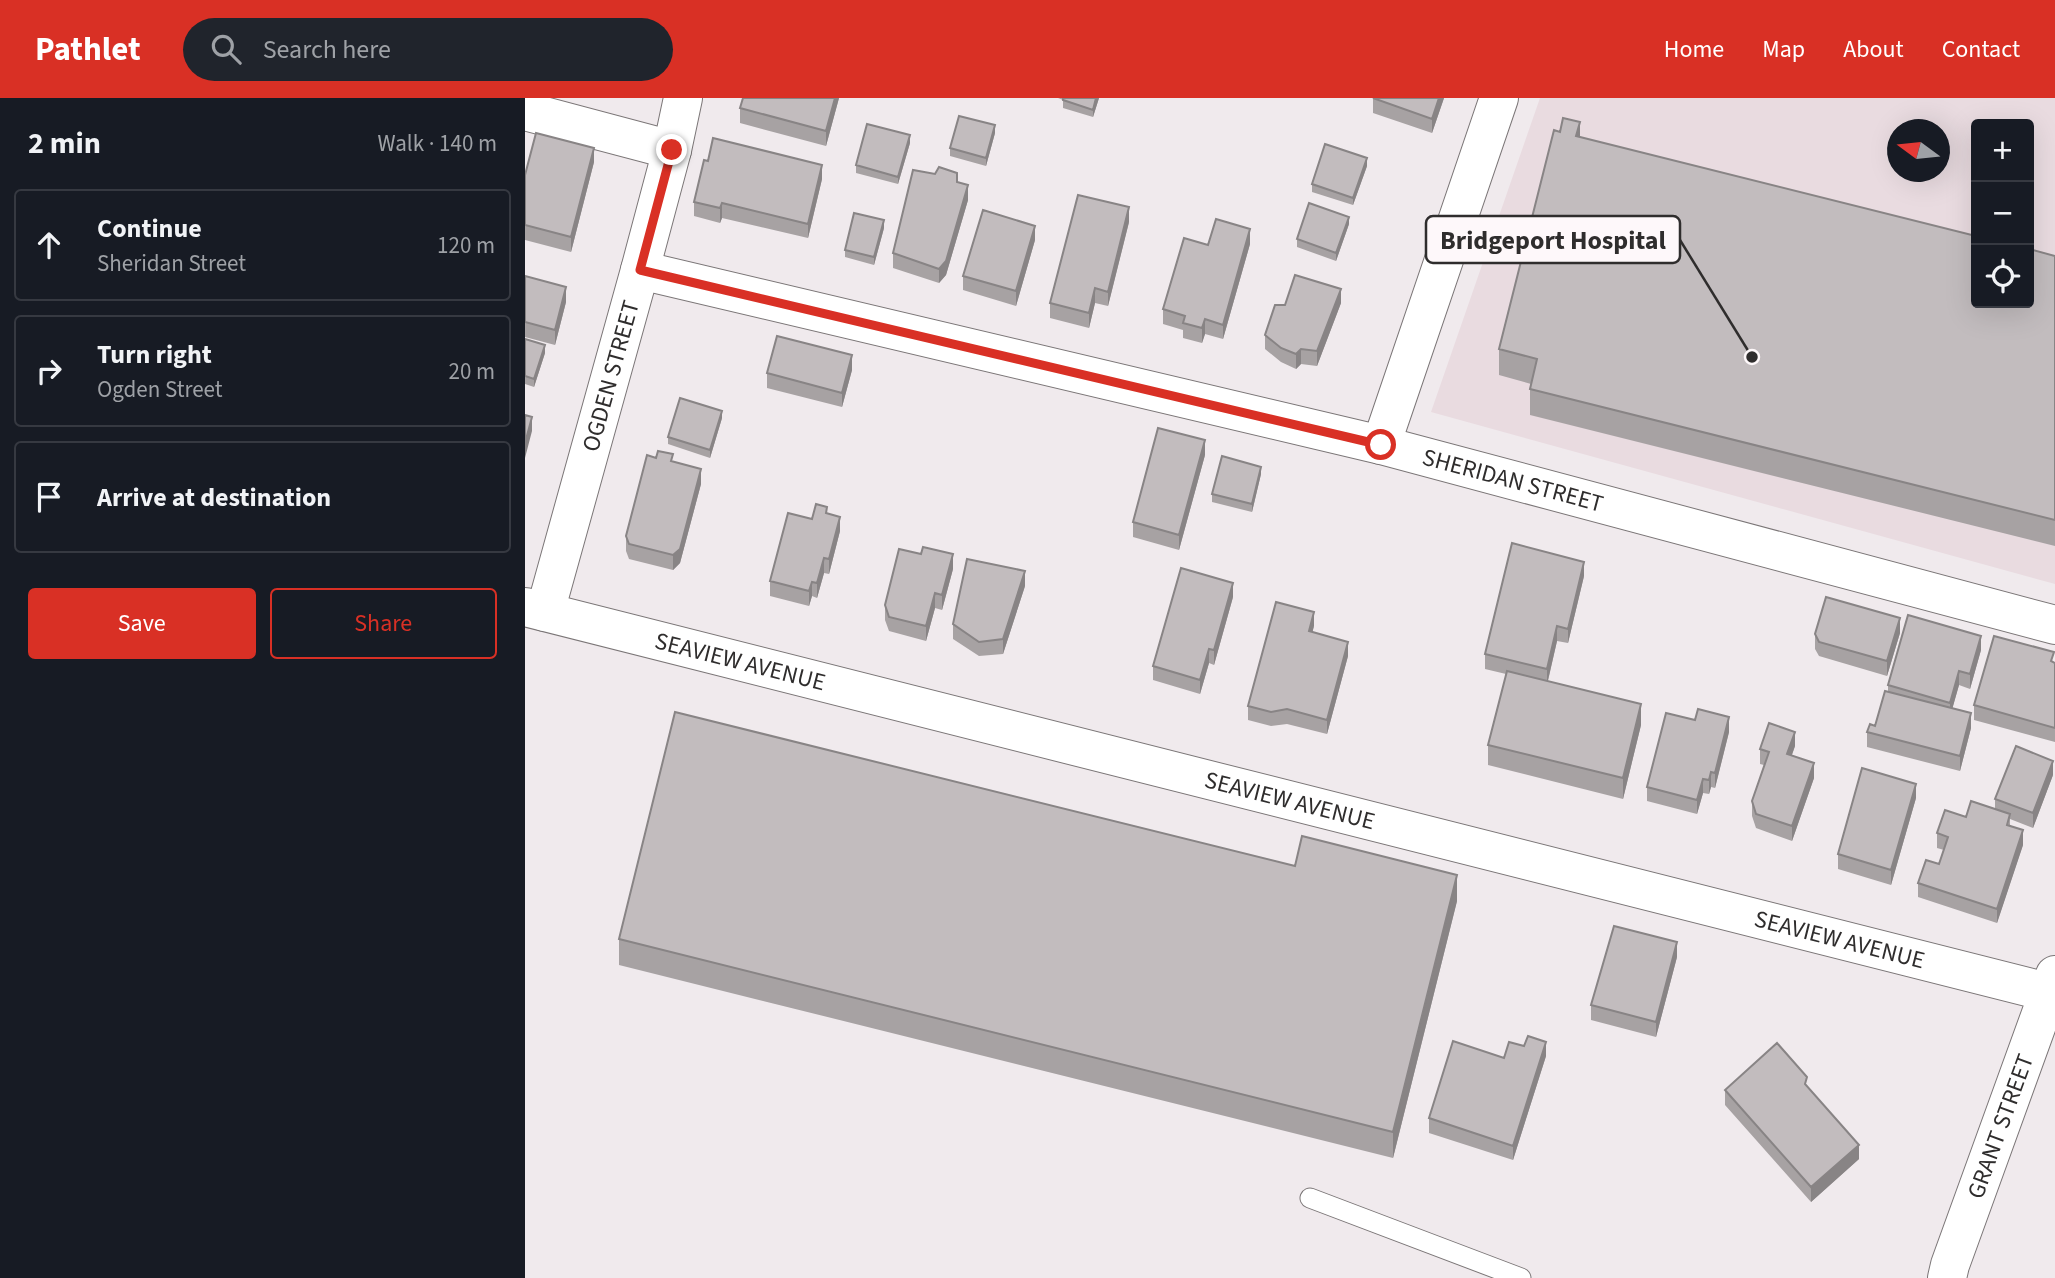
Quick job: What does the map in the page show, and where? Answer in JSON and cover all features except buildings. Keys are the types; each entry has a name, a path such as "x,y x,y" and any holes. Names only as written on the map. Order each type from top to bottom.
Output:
{"street":[{"name":"OGDEN STREET","path":"535,610 640,270 683,98"},
{"path":"1381,445 1499,98"},
{"path":"525,111 672,150"},
{"name":"SHERIDAN STREET","path":"640,270 1381,445 2055,625"},
{"name":"SEAVIEW AVENUE","path":"535,610 2053,987"},
{"name":"GRANT STREET","path":"1947,1278 2053,987"}],"lane":[{"path":"1310,1198 1521,1278"}],"shaded area":[{"path":"1540,98 2055,98 2055,584 1431,412"}],"place":[{"name":"Bridgeport Hospital","path":"1752,357"}],"route":[{"path":"672,150 640,270 1381,445"}]}
